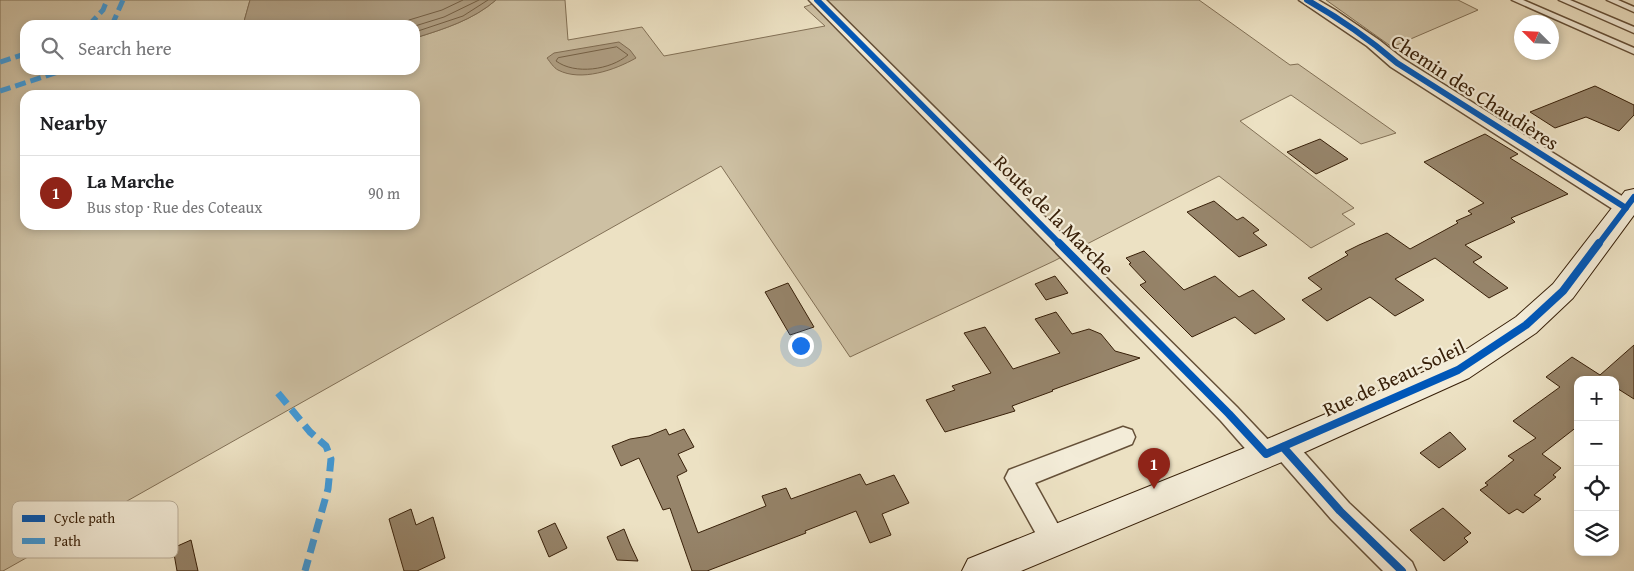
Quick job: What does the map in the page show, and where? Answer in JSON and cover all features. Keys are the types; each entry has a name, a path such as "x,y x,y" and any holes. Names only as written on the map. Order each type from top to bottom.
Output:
{"street":[{"name":"Route de la Marche","path":"817,0 1229,414 1275,450 1402,571"},
{"name":"Chemin des Chaudières","path":"1307,0 1330,13 1397,63 1433,86 1630,203"},
{"name":"Rue de Beau-Soleil","path":"980,571 1275,450 1458,370 1526,325 1563,291 1630,203"},
{"path":"1054,541 1018,478 1122,437"}],"lane":[{"path":"1516,0 1634,51"},
{"path":"1563,0 1634,30"},
{"path":"1611,0 1634,10"}],"shaded area":[{"path":"0,0 250,0 244,20 20,20 20,75 420,75 420,36 468,18 496,0 565,0 568,40 642,27 664,56 825,26 804,7 824,0 1199,0 1290,65 1298,64 1396,133 1361,144 1291,95 1240,121 1354,208 1342,214 1355,224 1311,248 1219,176 1054,261 850,357 721,166 127,501 12,501 12,558 26,558 0,571"},
{"path":"1326,0 1458,0 1478,10 1392,47"}],"water":[{"path":"250,0 496,0 468,18 420,36 420,20 244,20"},
{"path":"619,42 630,50 636,58 618,67 598,73 577,75 567,73 557,69 547,58 554,53"}],"building":[{"path":"1595,86 1634,105 1634,115 1619,131 1586,117 1555,128 1530,112"},
{"path":"1485,134 1518,154 1510,158 1568,194 1511,218 1515,222 1465,245 1482,257 1473,262 1508,288 1489,298 1435,258 1395,279 1424,300 1395,316 1370,297 1327,321 1302,300 1322,289 1308,278 1348,255 1345,252 1387,233 1410,249 1458,223 1456,221 1472,214 1468,211 1484,203 1424,162"},
{"path":"1320,139 1348,159 1316,174 1287,152"},
{"path":"1214,201 1237,220 1243,217 1259,230 1253,233 1267,245 1239,257 1187,212"},
{"path":"1144,251 1184,290 1215,276 1239,297 1253,290 1285,319 1255,334 1235,317 1192,337 1140,285 1146,282 1129,264 1131,263 1126,258"},
{"path":"1055,276 1068,293 1046,300 1035,284"},
{"path":"788,283 814,327 790,335 765,292"},
{"path":"1056,312 1072,334 1089,329 1101,334 1115,351 1140,358 1012,406 1015,411 945,432 926,400 955,390 952,386 991,373 964,333 985,327 1013,369 1060,353 1035,319"},
{"path":"1634,345 1634,399 1619,390 1619,376 1574,376 1574,429 1542,454 1561,468 1553,475 1556,477 1534,495 1541,499 1523,513 1517,509 1509,514 1480,490 1488,485 1485,483 1514,460 1508,456 1536,438 1513,421 1560,387 1546,377 1572,357 1600,375"},
{"path":"666,429 669,435 684,429 694,447 678,454 687,471 677,476 698,533 766,506 762,496 786,488 791,499 860,474 866,485 894,475 909,503 882,514 891,535 870,543 856,511 805,531 806,533 707,571 692,571 670,508 663,510 639,458 621,466 612,446 630,439 649,436"},
{"path":"1450,432 1466,449 1439,468 1420,453"},
{"path":"1443,508 1471,533 1464,538 1468,542 1444,561 1410,530"},
{"path":"411,509 416,525 433,517 445,558 417,571 404,571 389,519"},
{"path":"555,523 567,548 549,557 538,531"},
{"path":"624,529 638,561 617,560 607,537"},
{"path":"191,540 198,571 177,571 175,558 178,558 178,546"}],"marked path":[{"path":"94,20 103,10 107,0"},
{"path":"114,20 123,0"},
{"path":"0,62 20,56"},
{"path":"0,91 49,75"},
{"path":"278,393 310,432 326,446 331,459 328,489 305,571"}],"cycle path":[{"path":"817,0 1229,414 1266,454 1458,370 1526,325 1563,291 1634,197"},
{"path":"1307,0 1330,13 1373,43 1397,63 1626,208"},
{"path":"1283,447 1340,511 1402,571"}],"place":[{"name":"La Marche","path":"1154,489"}]}
